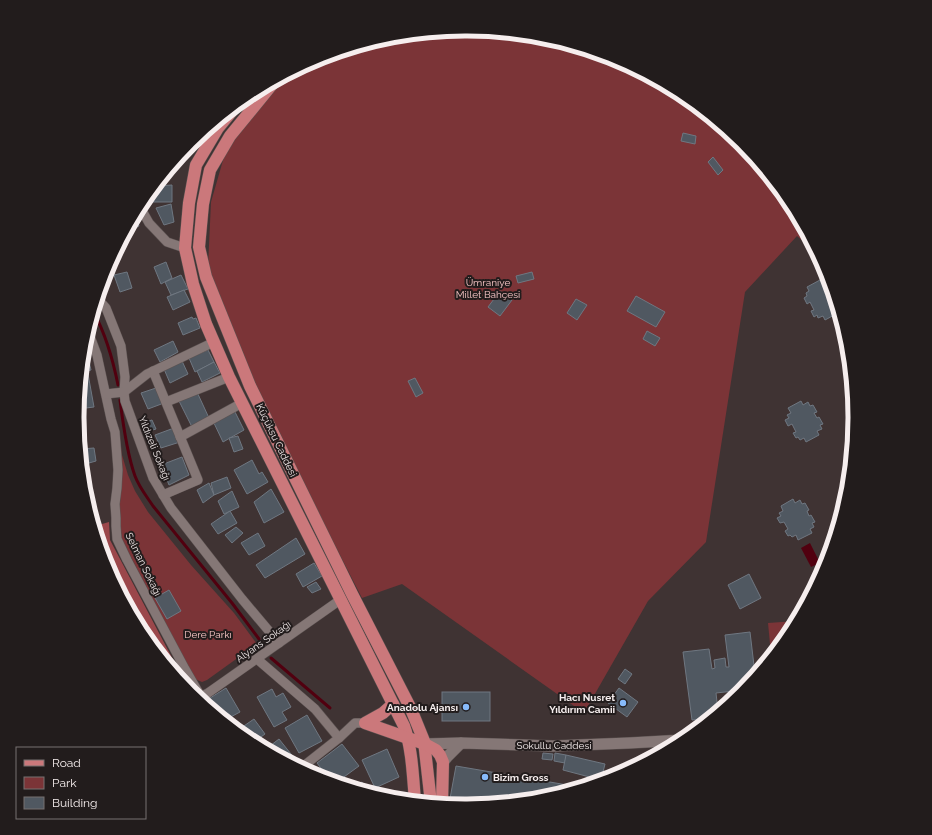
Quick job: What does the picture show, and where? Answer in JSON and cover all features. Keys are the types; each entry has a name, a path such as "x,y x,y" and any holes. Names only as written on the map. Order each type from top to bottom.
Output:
{"main road":[{"name":"Küçüksu Caddesi","path":"267,92 230,136 210,170 199,247 206,277 250,386 352,594 411,709 425,744 430,797"},
{"name":"Küçüksu Caddesi","path":"218,127 196,165 189,203 185,248 192,284 206,324 228,377 404,726 409,743 414,796"},
{"path":"340,600 352,594"},
{"path":"365,723 383,713 393,704"},
{"path":"365,723 409,743 425,744 436,750 443,762 442,798"}],"street":[{"path":"144,214 149,223 167,242 185,248"},
{"name":"Yıldızeli Sokağı","path":"102,304 106,308 121,346 125,376 125,401 153,478 171,508 218,569 279,643"},
{"name":"Selman Sokağı","path":"92,342 97,355 115,432 118,470 115,504 117,539 193,684"},
{"path":"106,394 124,392 147,374 214,342"},
{"path":"154,371 198,480 163,495"},
{"path":"166,402 228,377"},
{"path":"180,437 242,403"},
{"name":"Alyans Sokağı","path":"205,696 340,600"},
{"path":"257,659 315,709 339,738"},
{"path":"306,764 339,738 355,723 365,723"},
{"name":"Sokullu Caddesi","path":"425,744 461,743 553,746 669,741"},
{"path":"443,762 461,743"}],"green space":[{"name":"Ümraniye Millet Bahçesi","path":"466,36 516,39 540,43 589,56 635,75 678,100 718,131 736,148 769,185 783,206 804,242 797,236 745,292 706,542 648,601 584,713 402,584 362,598 255,390 208,267 211,202 228,143 280,84 297,75 343,56 392,43 416,39"},
{"name":"Dere Parkı","path":"120,439 122,455 128,475 135,491 148,512 191,565 234,613 257,644 202,682 195,679 121,538 119,514 121,490"},
{"path":"788,622 770,648 768,623"}],"shaded area":[{"path":"109,522 110,540 176,666 163,650 149,629 124,586 100,525"},
{"path":"810,543 819,561 818,564 811,567 801,548"}],"building":[{"path":"683,133 696,136 695,144 681,141"},
{"path":"713,157 723,170 718,175 708,162"},
{"path":"172,185 172,202 152,202 152,202 163,186"},
{"path":"171,204 174,222 164,225 156,208"},
{"path":"166,262 172,278 161,284 154,267"},
{"path":"127,272 132,288 120,292 114,275"},
{"path":"532,272 534,279 518,283 516,276"},
{"path":"181,275 188,289 171,295 165,282"},
{"path":"820,280 834,315 825,320 823,316 818,318 817,315 814,317 811,311 814,310 810,302 807,304 804,298 807,296 806,293 809,291 807,287"},
{"path":"184,290 190,302 173,310 167,297"},
{"path":"500,291 512,300 500,316 488,307"},
{"path":"636,296 665,312 656,327 627,311"},
{"path":"576,299 587,305 577,320 567,313"},
{"path":"192,317 193,319 196,318 200,328 183,335 178,323"},
{"path":"647,331 660,338 655,346 643,339"},
{"path":"173,341 178,352 160,362 154,350"},
{"path":"208,350 214,362 195,372 189,358"},
{"path":"182,361 188,374 170,383 164,369"},
{"path":"89,362 91,370 88,371"},
{"path":"214,362 220,373 202,382 197,371"},
{"path":"87,374 94,407 84,408 85,393"},
{"path":"415,378 423,393 416,397 408,381"},
{"path":"159,387 164,403 148,409 141,393"},
{"path":"197,392 209,418 192,427 179,401"},
{"path":"801,401 803,405 808,402 810,406 813,405 817,412 814,413 817,418 819,417 823,424 820,425 822,429 817,431 819,435 806,442 804,438 800,440 798,437 796,438 793,433 796,432 792,424 788,426 785,420 789,418 787,415 791,413 788,408"},
{"path":"234,410 244,430 223,442 213,421"},
{"path":"152,420 156,429 146,432 142,423"},
{"path":"174,428 180,442 161,448 155,435"},
{"path":"238,436 243,449 234,452 229,438"},
{"path":"94,448 96,461 88,463 86,449"},
{"path":"182,457 189,475 169,485 161,465"},
{"path":"252,460 259,474 262,472 268,482 247,494 234,470"},
{"path":"227,477 231,488 214,495 211,483"},
{"path":"209,483 214,495 203,503 197,490"},
{"path":"271,489 284,512 264,523 254,502"},
{"path":"232,491 239,507 224,514 218,501"},
{"path":"793,499 795,503 800,500 802,504 805,503 809,510 807,511 809,516 811,515 815,522 812,523 814,527 810,529 812,533 798,540 796,535 792,537 790,535 788,536 785,531 788,529 784,522 780,523 777,518 781,516 779,513 783,511 781,506"},
{"path":"230,511 237,523 218,534 211,524"},
{"path":"236,527 243,533 232,543 225,535"},
{"path":"258,533 265,546 249,555 241,543"},
{"path":"296,538 305,554 265,578 256,565"},
{"path":"314,563 322,576 303,587 296,574"},
{"path":"749,574 761,598 740,609 728,585"},
{"path":"316,582 321,589 312,593 307,587"},
{"path":"169,590 181,611 167,619 155,598"},
{"path":"750,632 754,668 731,691 716,693 717,705 699,719 692,720 683,652 709,649 712,669 715,668 714,660 725,658 726,667 729,667 725,635"},
{"path":"625,669 632,674 625,684 618,679"},
{"path":"226,688 240,712 230,717 214,704 210,698"},
{"name":"Hacı Nusret Yıldırım Camii","path":"619,688 638,702 627,717 608,703"},
{"path":"272,689 276,697 283,693 291,707 282,712 287,720 274,727 257,697"},
{"name":"Anadolu Ajansı","path":"442,692 490,692 490,721 442,721"},
{"path":"307,715 322,741 299,753 285,728"},
{"path":"254,719 265,734 259,738 243,727"},
{"path":"279,739 295,759 275,748 271,745"},
{"path":"342,744 359,766 342,779 323,771 317,763"},
{"path":"387,749 399,777 375,788 362,760"},
{"path":"543,753 553,754 552,760 542,759"},
{"path":"555,753 566,755 565,763 554,761"},
{"path":"566,755 605,764 603,774 592,778 563,770"},
{"name":"Bizim Gross","path":"456,766 568,785 516,796 466,799 450,798"}],"waterway":[{"path":"97,319 109,348 118,385"},
{"path":"120,400 130,458 135,476 141,488 153,506 232,603 259,639"},
{"path":"271,658 330,708"}],"place":[{"name":"Hacı Nusret Yıldırım Camii","path":"623,703"},
{"name":"Anadolu Ajansı","path":"466,707"},
{"name":"Bizim Gross","path":"485,777"}]}
